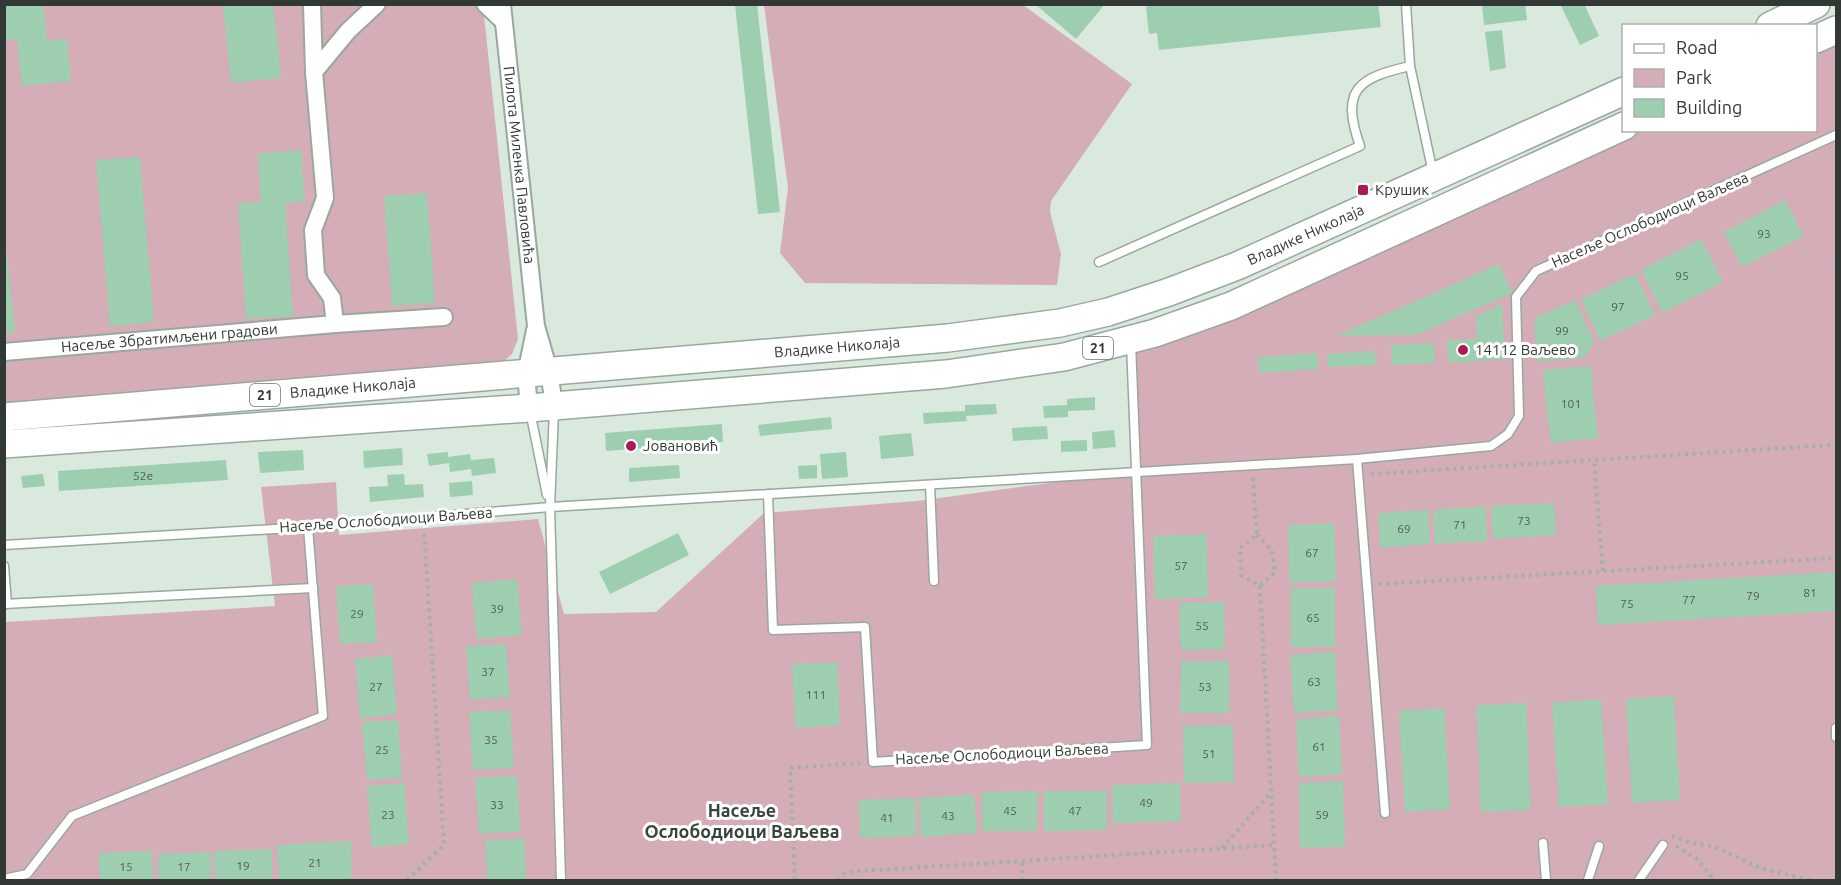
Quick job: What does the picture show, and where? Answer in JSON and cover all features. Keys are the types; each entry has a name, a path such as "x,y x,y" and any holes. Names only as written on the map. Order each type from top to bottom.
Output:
{"main road":[{"path":"1774,24 1816,4"},
{"path":"1817,38 1836,30"},
{"name":"Владике Николаја","path":"4,417 937,339 1060,323 1149,299 1237,266 1622,91"},
{"name":"Владике Николаја","path":"4,444 542,406 946,374 1064,357 1131,340 1231,306 1622,126"}],"street":[{"path":"312,4 314,72 325,198 313,230 316,275 332,298 335,324"},
{"path":"314,72 348,31 378,4"},
{"path":"485,4 502,13"},
{"name":"Пилота Миленка Павловића","path":"502,13 536,326"},
{"name":"Насеље Збратимљени градови","path":"4,352 444,317"},
{"path":"536,326 537,372 542,406"},
{"path":"536,326 537,372 542,406"}],"lane":[{"path":"502,13 513,4"},
{"path":"1406,4 1410,66 1434,176"},
{"path":"1099,262 1360,146 1351,105 1360,86 1375,74 1410,66"},
{"name":"Насеље Ослободиоци Ваљева","path":"4,545 308,527 550,507 1357,459 1491,446 1508,434 1519,416 1516,297 1536,271 1836,135"},
{"name":"Насеље Ослободиоци Ваљева","path":"768,494 773,630 865,627 873,762 1147,745 1131,340"},
{"path":"542,406 550,507 561,880"},
{"path":"542,406 550,507"},
{"path":"1357,459 1385,813"},
{"path":"930,485 934,581"},
{"path":"4,879 27,873 72,816 322,716 308,527"},
{"path":"4,566 6,604 313,588"},
{"path":"1836,728 1836,737"},
{"path":"1543,843 1546,880"},
{"path":"1639,880 1663,845"},
{"path":"1588,880 1599,846"}],"path":[{"path":"1358,475 1832,445"},
{"path":"1594,460 1603,571"},
{"path":"1252,465 1257,535 1272,550 1275,572 1260,586"},
{"path":"407,880 444,845 423,518"},
{"path":"1257,535 1240,548 1241,575 1260,586"},
{"path":"1367,584 1836,558"},
{"path":"1260,586 1276,880"},
{"path":"795,880 790,768 873,762"},
{"path":"1222,848 1272,791"},
{"path":"1663,845 1672,835 1691,843 1713,846 1763,869 1810,880"},
{"path":"838,880 846,872 1022,863 1275,845"},
{"path":"1663,845 1680,847 1697,859 1715,880"},
{"path":"1022,863 1023,880"}],"green space":[{"path":"5,5 483,5 518,339 512,354 497,368 5,406"},
{"path":"764,5 1023,5 1132,84 1051,201 1050,212 1061,254 1057,285 805,283 780,253 788,188"},
{"path":"1836,30 1836,880 5,880 5,622 275,606 261,487 336,482 339,535 538,519 564,614 656,612 764,513 917,501 1137,471 1131,340 1622,131 1817,132 1817,39"}],"building":[{"path":"4,4 43,4 47,41 67,39 71,81 22,86 17,39 4,41"},
{"path":"223,4 273,4 281,78 231,83"},
{"path":"757,4 780,212 758,214 735,5"},
{"path":"1035,4 1105,4 1076,39"},
{"path":"1154,4 1378,4 1381,27 1159,50 1157,33 1149,34 1146,7"},
{"path":"1482,4 1525,4 1527,20 1484,25"},
{"path":"1584,4 1599,36 1580,45 1561,6"},
{"path":"1502,30 1506,68 1490,71 1485,32"},
{"path":"301,150 305,202 285,203 293,316 246,319 238,204 261,202 258,154"},
{"path":"140,157 154,322 110,326 96,160"},
{"path":"427,193 435,303 392,306 384,196"},
{"path":"1785,200 1804,236 1742,267 1724,232"},
{"path":"4,224 15,333 4,334"},
{"path":"1701,239 1723,282 1663,313 1641,270"},
{"path":"1834,260 1836,260 1836,279 1835,279"},
{"path":"1499,264 1512,293 1416,335 1337,336"},
{"path":"1635,274 1655,315 1600,341 1581,299"},
{"path":"1575,300 1594,342 1585,358 1537,362 1534,319"},
{"path":"1502,304 1505,359 1448,363 1447,340 1477,339 1476,316"},
{"path":"1434,343 1435,363 1392,365 1391,345"},
{"path":"1375,351 1376,365 1328,367 1327,354"},
{"path":"1317,353 1318,369 1258,373 1258,357"},
{"path":"1591,366 1598,438 1551,443 1543,370"},
{"path":"1095,397 1095,410 1068,411 1068,417 1044,418 1043,406 1067,405 1067,399"},
{"path":"996,404 997,414 966,416 967,421 924,424 923,413 965,411 965,405"},
{"path":"831,417 832,429 760,436 758,425"},
{"path":"722,424 723,442 606,451 605,433"},
{"path":"1047,426 1048,439 1013,441 1012,428"},
{"path":"1114,430 1116,447 1093,449 1092,432"},
{"path":"911,433 914,456 881,459 879,436"},
{"path":"1087,440 1087,451 1061,452 1061,441"},
{"path":"402,448 403,465 364,468 363,451"},
{"path":"303,450 304,470 260,473 258,452"},
{"path":"448,452 448,457 470,454 471,460 494,458 496,473 472,476 471,469 450,472 449,463 429,466 427,454"},
{"path":"846,452 848,477 822,479 820,454"},
{"path":"226,460 228,480 59,491 58,471"},
{"path":"679,465 680,478 629,482 629,468"},
{"path":"817,465 817,478 799,479 798,466"},
{"path":"43,474 45,486 23,488 21,476"},
{"path":"404,474 405,485 423,484 424,497 370,502 369,487 388,486 387,475"},
{"path":"472,481 473,495 450,497 449,483"},
{"path":"1554,503 1556,535 1493,539 1491,506"},
{"path":"1485,506 1487,541 1435,544 1433,510"},
{"path":"1428,510 1430,544 1380,548 1378,513"},
{"path":"1334,523 1336,581 1290,583 1288,525"},
{"path":"678,533 689,555 610,594 599,572"},
{"path":"1206,534 1208,597 1155,599 1153,536"},
{"path":"1836,572 1836,611 1598,625 1596,586"},
{"path":"517,579 522,635 477,639 472,583"},
{"path":"373,584 377,642 340,644 336,586"},
{"path":"1291,588 1335,588 1335,647 1291,647"},
{"path":"1224,602 1225,649 1181,650 1179,603"},
{"path":"506,644 510,697 470,700 466,646"},
{"path":"1335,652 1338,710 1294,713 1290,655"},
{"path":"392,655 397,714 360,718 355,659"},
{"path":"1181,661 1229,661 1229,713 1180,713"},
{"path":"837,662 840,725 796,728 792,664"},
{"path":"1674,696 1680,800 1632,803 1626,699"},
{"path":"1601,699 1608,804 1559,807 1552,703"},
{"path":"1526,703 1531,810 1481,812 1476,705"},
{"path":"1444,708 1450,809 1405,812 1399,711"},
{"path":"510,710 514,768 473,770 469,712"},
{"path":"1339,716 1342,774 1299,777 1296,719"},
{"path":"398,720 402,778 367,780 362,722"},
{"path":"1233,725 1234,782 1184,783 1183,726"},
{"path":"517,776 520,831 479,834 475,778"},
{"path":"1343,781 1345,847 1300,848 1299,783"},
{"path":"404,783 409,844 372,847 367,786"},
{"path":"1180,783 1181,821 1113,823 1112,785"},
{"path":"1037,791 1037,831 982,831 982,792"},
{"path":"1044,791 1107,791 1107,830 1044,831"},
{"path":"974,795 977,833 921,837 919,798"},
{"path":"915,798 916,836 860,838 859,800"},
{"path":"524,838 526,880 487,880 485,840"},
{"path":"351,841 352,880 279,880 277,845"},
{"path":"272,849 272,880 215,880 214,851"},
{"path":"152,851 153,880 100,880 99,853"},
{"path":"211,852 211,880 158,880 158,854"}],"place":[{"name":"Крушик","path":"1363,190"},
{"name":"14112 Ваљево","path":"1463,350"},
{"name":"Јовановић","path":"631,446"}],"district":[{"name":"Насеље Ослободиоци Ваљева","path":"742,821"}]}
